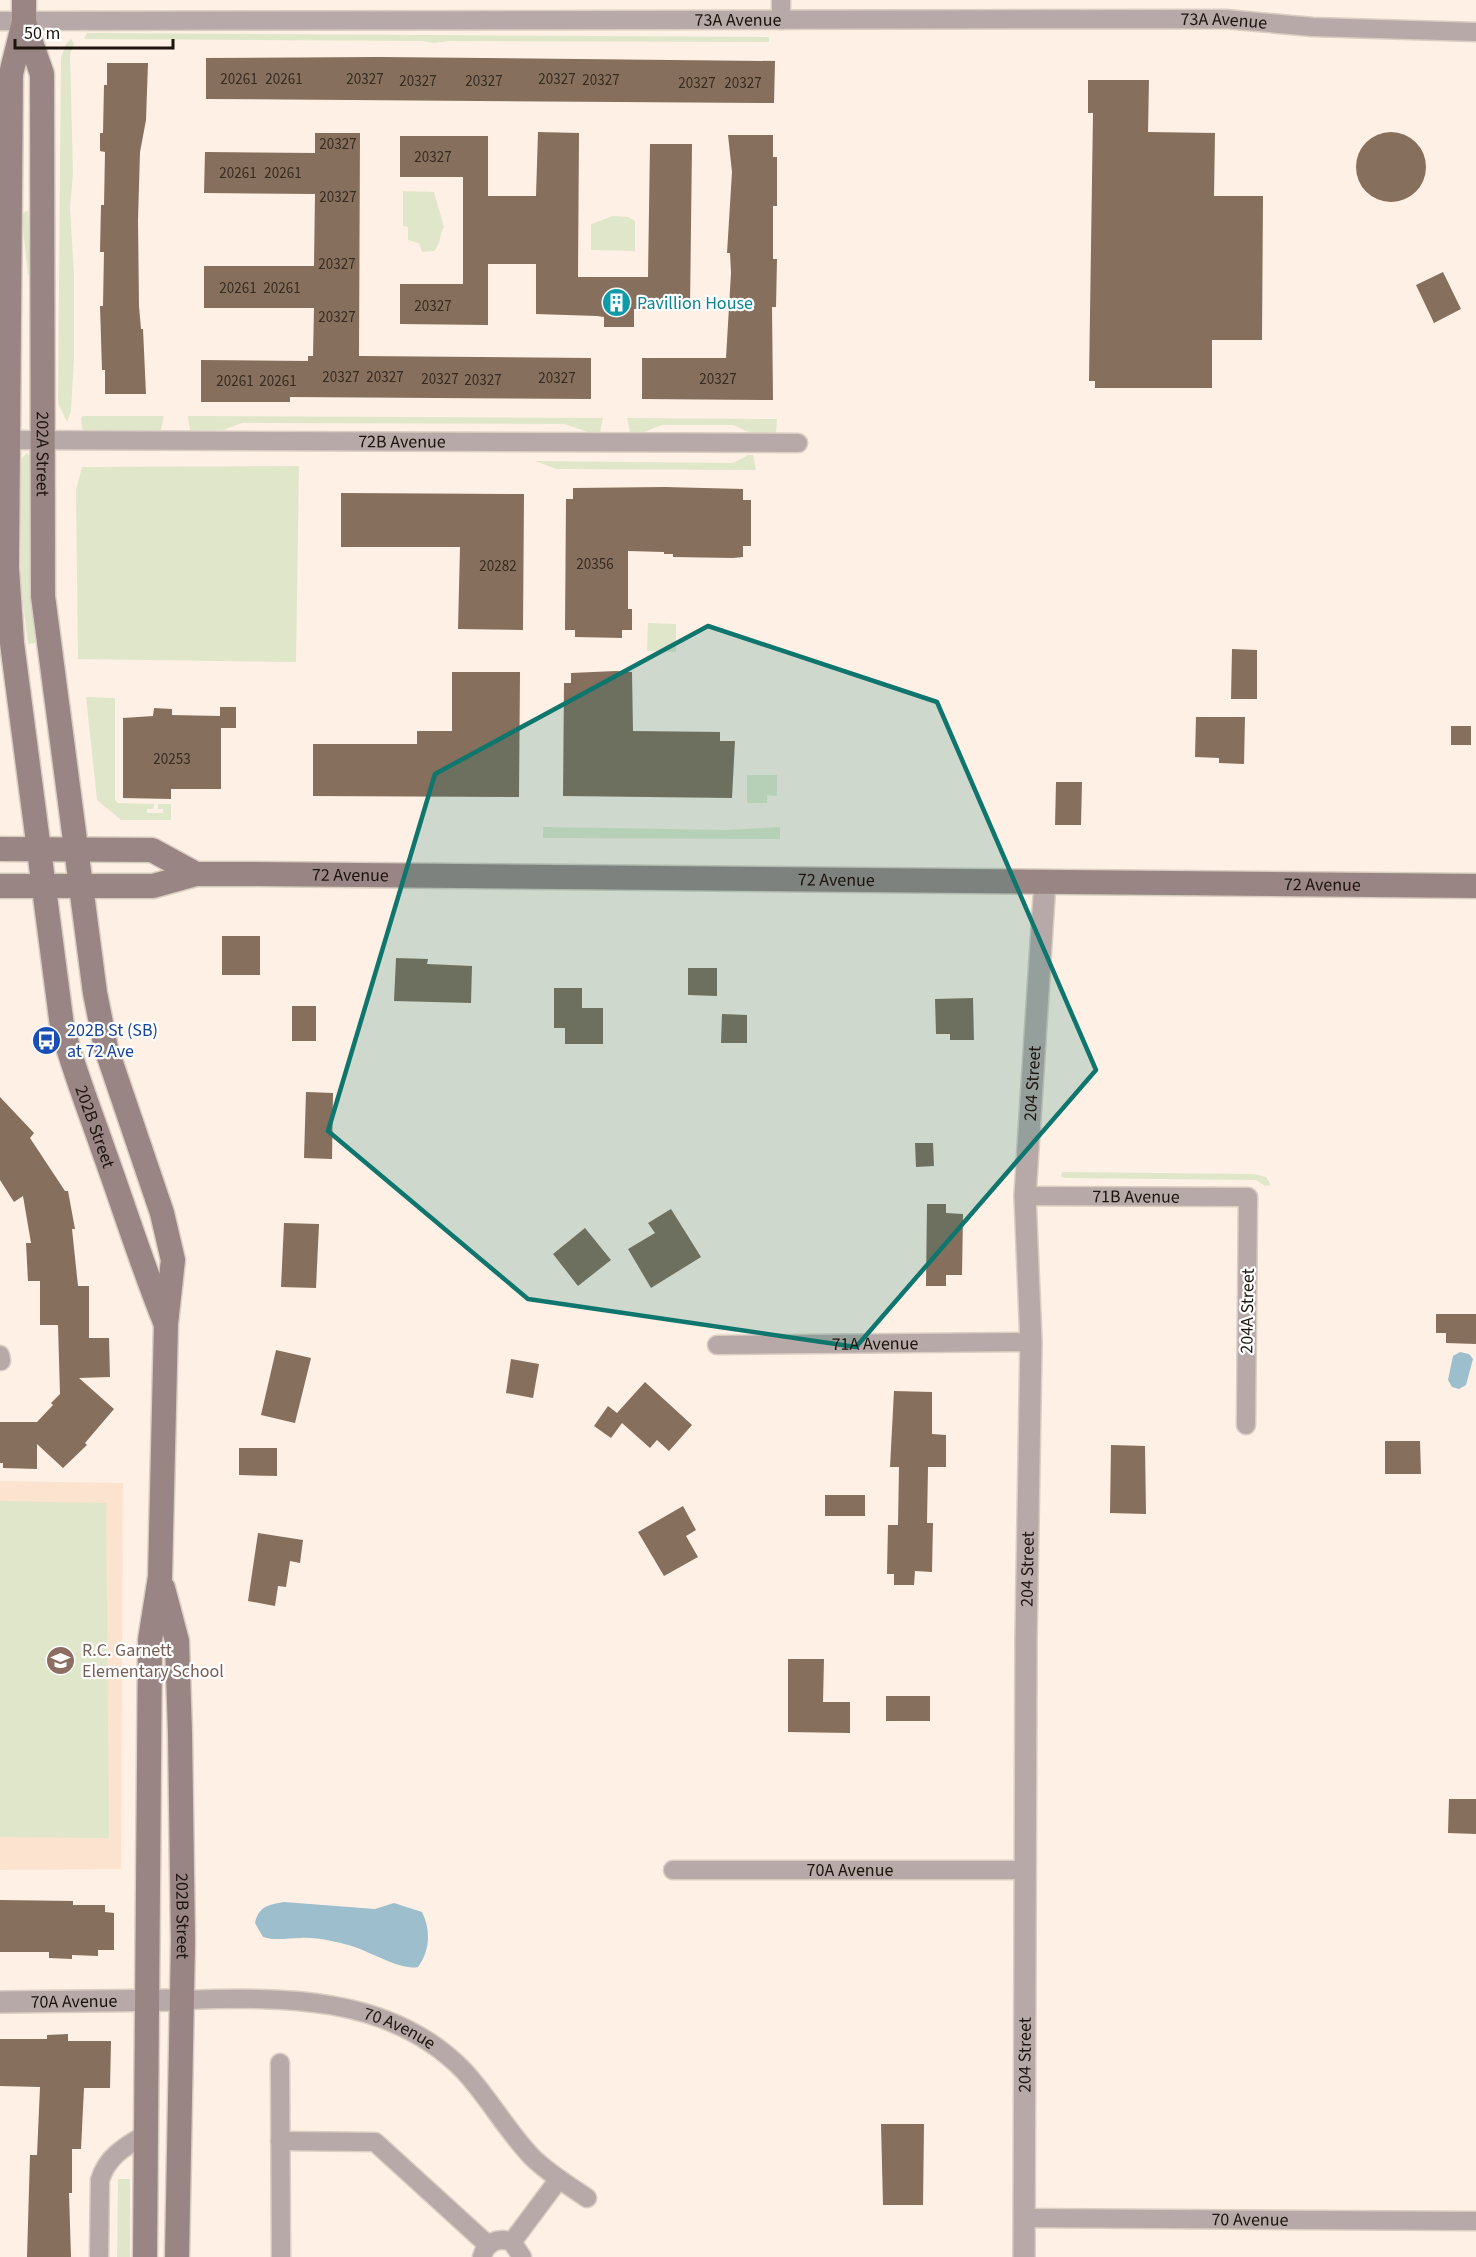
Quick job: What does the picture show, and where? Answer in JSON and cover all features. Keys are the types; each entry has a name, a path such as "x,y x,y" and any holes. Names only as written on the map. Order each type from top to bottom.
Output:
{"main road":[{"name":"202A Street","path":"24,11 11,74 7,568 12,643 43,886"},
{"name":"202A Street","path":"24,11 42,74 43,596 81,886"},
{"name":"72 Avenue","path":"0,849 152,850 196,874"},
{"name":"72 Avenue","path":"0,886 153,886 196,874 1476,886"},
{"name":"202B Street","path":"43,886 54,980 73,1067 103,1146 140,1260 166,1324"},
{"name":"202B Street","path":"81,886 94,993 106,1048 162,1213 173,1260 166,1324 160,1577 150,1640 145,2257"},
{"name":"202B Street","path":"160,1577 177,1641 183,1840 177,2257"}],"street":[{"path":"781,0 781,20"},
{"name":"73A Avenue","path":"0,21 24,11 781,20 1225,20 1313,27 1476,32"},
{"name":"72B Avenue","path":"8,440 798,442"},
{"name":"204 Street","path":"1024,2257 1031,1342 1025,1196 1045,881"},
{"name":"71B Avenue","path":"1025,1196 1248,1197"},
{"name":"204A Street","path":"1245,1425 1248,1197"},
{"name":"71A Avenue","path":"717,1345 1031,1342"},
{"path":"0,1355 1,1361"},
{"name":"70A Avenue","path":"673,1870 1026,1870"},
{"name":"70A Avenue","path":"0,2002 148,2001"},
{"name":"70 Avenue","path":"148,2001 307,2001 362,2010 387,2020 441,2050 465,2072 532,2157 587,2198"},
{"path":"280,2063 281,2257"},
{"path":"99,2257 100,2180 103,2171 114,2155 146,2134"},
{"path":"280,2141 375,2142 485,2251 499,2240 517,2250 560,2179"},
{"name":"70 Avenue","path":"1025,2218 1476,2220"}],"highlighted area":[{"path":"708,626 937,702 1096,1070 856,1347 528,1299 328,1131 435,774"}],"shaded area":[{"name":"R.C. Garnett Elementary School","path":"0,1481 123,1483 121,1869 0,1870"}],"green space":[{"path":"87,33 769,37 769,42 450,41 434,43 423,41 84,39"},
{"path":"71,39 74,44 70,54 73,173 70,208 74,275 74,357 71,411 67,422 58,403 61,58 66,44"},
{"path":"403,191 434,192 444,227 434,251 422,252 419,243 408,240 408,227 403,226"},
{"path":"28,211 31,275 28,275 22,219 24,212"},
{"path":"613,216 628,217 635,221 635,251 591,250 591,224"},
{"path":"83,416 164,416 161,430 87,430 82,429 81,418"},
{"path":"188,416 603,418 600,432 588,432 564,424 242,423 223,430 190,430"},
{"path":"627,418 777,419 776,433 751,433 733,425 662,425 644,432 630,432"},
{"path":"27,453 31,457 31,574 35,643 28,644 21,587 21,459"},
{"path":"748,455 753,455 756,470 556,469 535,461 733,463"},
{"path":"299,466 296,662 78,659 76,490 82,467"},
{"path":"648,623 676,624 676,652 647,651"},
{"path":"86,697 115,698 115,800 118,803 154,804 153,809 147,809 147,813 163,813 163,809 158,809 158,804 171,804 171,820 121,820 97,800"},
{"path":"747,775 777,775 777,796 767,795 767,803 747,803"},
{"path":"543,827 727,830 780,827 780,839 543,838"},
{"path":"1062,1172 1254,1174 1266,1177 1271,1185 1265,1186 1256,1180 1065,1178 1061,1177"},
{"name":"R.C. Garnett Elementary School","path":"0,1501 106,1503 109,1838 0,1837"},
{"path":"118,2179 130,2179 130,2257 117,2257"}],"water":[{"path":"1460,1352 1469,1354 1473,1359 1466,1385 1459,1389 1452,1387 1448,1380 1453,1356"},
{"path":"284,1902 375,1909 394,1903 422,1912 428,1933 425,1954 418,1967 411,1967 395,1964 352,1946 333,1941 313,1938 263,1937 255,1923 259,1913 269,1905"}],"building":[{"path":"380,57 775,61 774,103 206,99 206,58"},
{"path":"107,63 148,63 146,120 140,152 138,220 139,306 141,329 143,329 146,394 105,394 105,370 102,370 100,306 103,306 104,252 100,252 105,152 100,151 100,133 103,133"},
{"path":"1088,80 1149,80 1148,132 1215,133 1214,196 1263,196 1262,340 1212,340 1212,388 1095,388 1095,381 1089,381 1093,113 1088,113"},
{"path":"538,132 579,133 578,277 648,277 650,144 692,144 690,309 634,309 634,327 604,327 604,317 597,316 536,314 536,264 488,264 488,325 400,324 400,284 463,284 463,177 400,177 400,136 488,136 488,196 536,196"},
{"path":"1398,132 1411,138 1420,147 1424,153 1426,167 1424,181 1416,192 1405,200 1384,202 1366,192 1358,181 1356,160 1366,142 1377,134"},
{"path":"315,133 360,133 359,356 591,358 591,399 290,397 290,402 201,402 201,360 308,361 308,356 313,356 314,308 204,308 204,266 314,266 315,194 204,193 205,152 315,153"},
{"path":"728,135 773,135 773,157 777,157 777,206 773,206 773,259 777,259 776,307 772,307 773,400 642,399 642,358 726,358 731,273 730,253 727,253 732,172"},
{"path":"1443,272 1461,309 1434,323 1416,285"},
{"path":"573,488 743,489 743,500 751,500 751,546 743,546 743,557 733,558 673,557 673,554 664,554 664,552 628,551 628,609 632,609 632,630 622,630 622,638 575,637 575,630 565,630 566,499 573,499"},
{"path":"341,493 524,494 523,630 458,629 460,547 341,547"},
{"path":"1232,649 1257,650 1257,699 1231,699"},
{"path":"452,672 520,672 519,797 313,796 313,744 417,744 417,731 452,731"},
{"path":"632,672 633,731 720,732 720,741 735,741 732,798 563,796 564,683 571,683 571,673"},
{"path":"220,707 236,707 236,728 221,728 221,789 171,789 171,799 123,798 123,718 153,716 154,708 172,709 172,715 220,716"},
{"path":"1196,717 1245,717 1244,764 1219,763 1219,758 1195,757"},
{"path":"1451,726 1471,726 1471,745 1451,745"},
{"path":"1056,782 1082,782 1081,825 1055,825"},
{"path":"222,936 260,936 260,975 222,975"},
{"path":"396,958 428,959 427,964 472,966 471,1003 394,1001"},
{"path":"688,968 717,968 717,996 688,995"},
{"path":"554,988 582,988 582,1008 603,1008 603,1044 565,1044 565,1028 554,1028"},
{"path":"973,998 974,1040 950,1040 950,1034 936,1034 935,999"},
{"path":"292,1006 316,1006 316,1041 292,1041"},
{"path":"722,1014 747,1015 747,1043 721,1043"},
{"path":"306,1092 333,1093 332,1159 304,1158"},
{"path":"0,1097 34,1133 30,1138 65,1191 68,1191 75,1229 72,1229 78,1286 89,1286 89,1338 109,1338 110,1377 79,1378 114,1409 85,1443 87,1445 63,1468 37,1444 37,1469 3,1468 3,1463 0,1463 0,1422 37,1422 60,1394 58,1325 40,1325 40,1281 28,1281 26,1243 31,1243 23,1196 14,1202 0,1180"},
{"path":"915,1143 933,1143 934,1166 916,1167"},
{"path":"927,1204 946,1204 946,1213 963,1214 962,1275 946,1275 946,1286 926,1286"},
{"path":"671,1209 701,1257 651,1288 628,1249 655,1233 648,1223"},
{"path":"284,1223 319,1224 316,1288 281,1287"},
{"path":"585,1228 611,1260 578,1286 553,1254"},
{"path":"1436,1314 1476,1314 1476,1344 1446,1343 1446,1333 1436,1333"},
{"path":"276,1350 311,1358 295,1423 261,1415"},
{"path":"511,1359 539,1364 533,1398 506,1393"},
{"path":"645,1382 692,1425 669,1451 657,1440 650,1448 622,1423 611,1438 594,1426 608,1406 617,1413"},
{"path":"894,1391 932,1392 932,1434 946,1435 946,1467 928,1467 927,1523 933,1523 932,1572 915,1571 914,1585 894,1585 894,1574 887,1574 888,1525 898,1525 899,1467 890,1467"},
{"path":"1385,1441 1420,1441 1421,1474 1385,1474"},
{"path":"1111,1445 1145,1446 1146,1514 1110,1513"},
{"path":"239,1448 277,1448 277,1476 239,1475"},
{"path":"825,1495 865,1495 865,1516 825,1516"},
{"path":"683,1506 696,1530 686,1536 698,1557 664,1576 638,1532"},
{"path":"258,1533 303,1540 300,1563 290,1561 286,1587 278,1586 275,1606 248,1601"},
{"path":"788,1659 824,1659 823,1702 850,1702 850,1733 788,1732"},
{"path":"886,1696 930,1696 930,1721 886,1721"},
{"path":"1449,1799 1476,1799 1476,1834 1448,1833"},
{"path":"0,1900 73,1901 73,1905 105,1905 105,1912 114,1913 114,1950 98,1950 98,1956 72,1955 72,1959 49,1958 49,1952 0,1952"},
{"path":"68,2034 68,2041 111,2041 110,2088 84,2088 81,2149 72,2149 72,2193 69,2193 71,2257 27,2257 30,2155 37,2155 40,2087 0,2086 0,2039 47,2039 47,2035"},
{"path":"881,2124 924,2124 923,2205 883,2205"}],"place":[{"name":"Pavillion House","path":"616,303"},
{"name":"202B St (SB) at 72 Ave","path":"46,1040"},
{"name":"R.C. Garnett Elementary School","path":"61,1660"}]}
